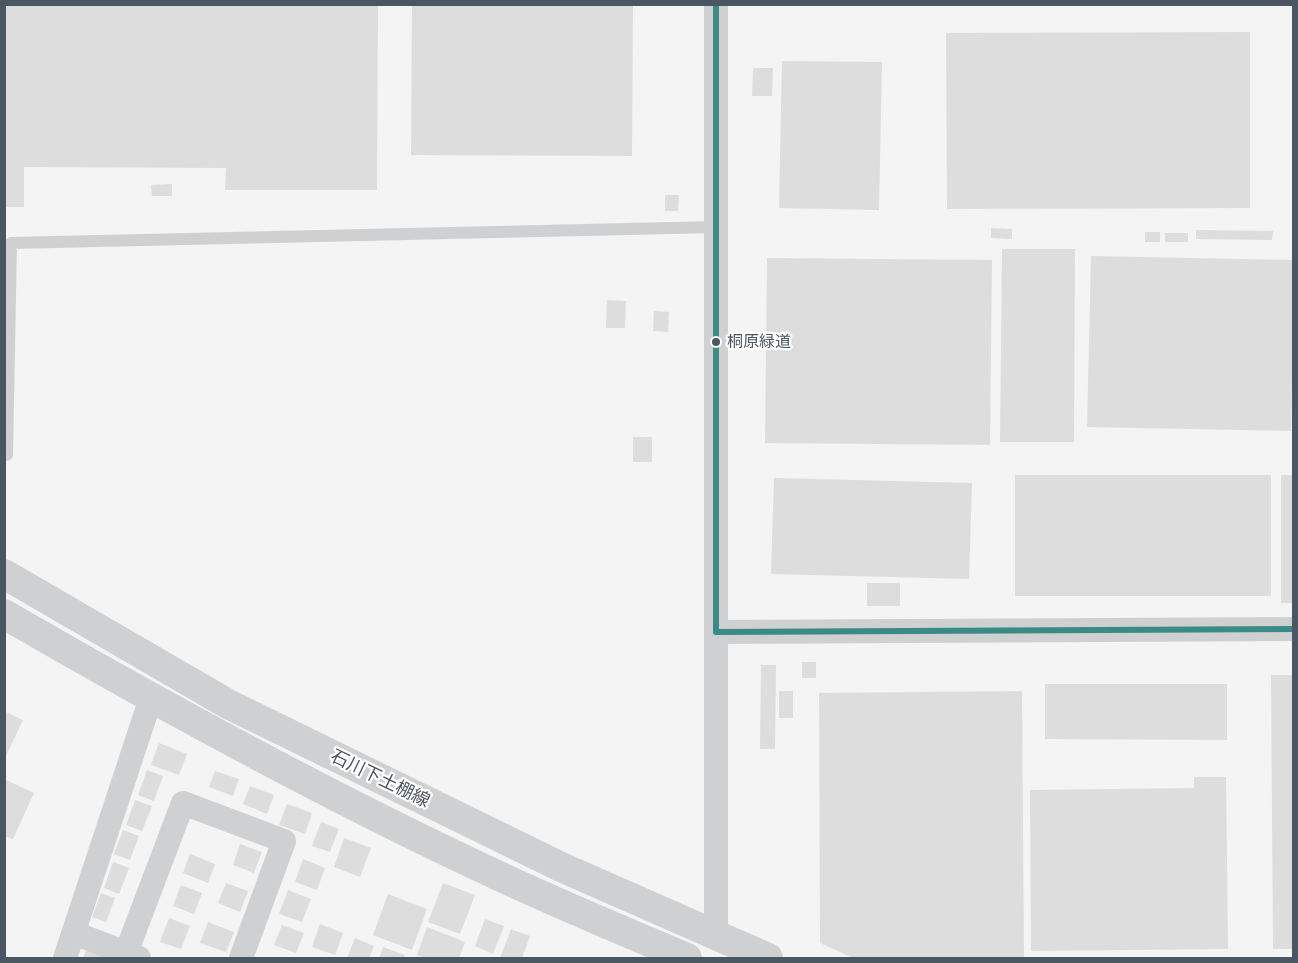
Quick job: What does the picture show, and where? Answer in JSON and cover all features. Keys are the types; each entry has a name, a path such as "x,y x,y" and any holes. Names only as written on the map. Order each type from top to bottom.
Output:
{"street":[{"path":"716,4 716,937"},
{"name":"石川下土棚線","path":"4,574 228,704 561,867 768,958"},
{"name":"石川下土棚線","path":"4,614 151,698 353,805 484,870 687,958"},
{"path":"716,632 1293,629"},
{"path":"65,958 151,698"},
{"path":"74,933 132,956 183,803 284,840 241,958"}],"lane":[{"path":"7,454 11,243 716,226"}],"building":[{"path":"4,4 378,4 377,190 225,190 226,168 24,167 24,207 4,207"},
{"path":"412,4 633,4 632,156 411,155"},
{"path":"1250,32 1250,208 947,209 946,33"},
{"path":"782,61 882,62 879,210 779,208"},
{"path":"753,68 773,68 772,96 752,96"},
{"path":"172,184 172,196 152,196 151,185"},
{"path":"665,195 679,195 678,211 665,211"},
{"path":"991,228 1012,229 1012,239 991,238"},
{"path":"1196,230 1273,231 1272,240 1196,239"},
{"path":"1145,232 1160,232 1160,242 1145,242"},
{"path":"1165,233 1188,233 1188,242 1165,242"},
{"path":"1002,249 1075,249 1074,442 1000,442"},
{"path":"1091,256 1294,260 1291,431 1087,427"},
{"path":"767,258 992,260 990,445 765,443"},
{"path":"607,300 626,301 625,328 606,328"},
{"path":"654,311 669,312 668,332 653,331"},
{"path":"633,437 652,437 652,462 633,462"},
{"path":"1015,475 1271,475 1271,596 1015,596"},
{"path":"1281,475 1294,475 1294,603 1281,603"},
{"path":"774,478 972,483 969,579 771,574"},
{"path":"867,583 900,583 900,606 867,606"},
{"path":"802,662 816,662 816,678 802,678"},
{"path":"761,665 776,665 775,749 760,749"},
{"path":"1271,675 1294,675 1294,949 1273,949"},
{"path":"1045,684 1227,684 1227,740 1045,739"},
{"path":"779,691 793,691 793,718 779,718"},
{"path":"1022,691 1024,958 853,958 820,943 819,693"},
{"path":"4,711 23,720 4,760"},
{"path":"159,743 187,754 179,775 151,765"},
{"path":"147,770 163,776 154,801 138,795"},
{"path":"215,771 239,779 233,796 209,787"},
{"path":"1194,777 1226,777 1228,949 1031,951 1030,790 1194,788"},
{"path":"4,779 34,793 13,839 4,836"},
{"path":"250,786 274,795 267,814 243,804"},
{"path":"135,800 152,806 142,831 126,825"},
{"path":"287,804 312,813 305,834 279,825"},
{"path":"321,822 339,829 330,852 312,846"},
{"path":"123,830 139,836 130,860 114,854"},
{"path":"344,838 371,848 360,877 334,867"},
{"path":"240,844 262,852 254,873 233,865"},
{"path":"190,854 215,864 208,883 183,873"},
{"path":"303,859 325,868 317,890 295,882"},
{"path":"113,862 129,868 119,894 104,888"},
{"path":"226,883 248,891 240,912 218,903"},
{"path":"443,883 475,895 460,934 428,922"},
{"path":"181,885 202,893 194,914 173,906"},
{"path":"288,890 311,899 302,922 279,914"},
{"path":"101,893 115,898 106,922 92,917"},
{"path":"388,894 427,909 412,950 373,935"},
{"path":"169,918 190,926 181,949 160,942"},
{"path":"485,919 504,926 493,954 475,946"},
{"path":"208,922 234,932 226,952 200,943"},
{"path":"320,924 343,933 335,955 312,947"},
{"path":"282,925 304,933 296,953 274,945"},
{"path":"427,927 465,942 459,958 425,958 417,955"},
{"path":"511,929 530,936 522,958 500,958"},
{"path":"355,938 374,946 369,958 347,958"},
{"path":"89,942 118,958 83,958"},
{"path":"383,947 405,955 403,958 379,958"}],"transit line":[{"path":"716,4 716,632"},
{"path":"716,632 1294,629"}],"place":[{"name":"桐原緑道","path":"716,342"}]}
